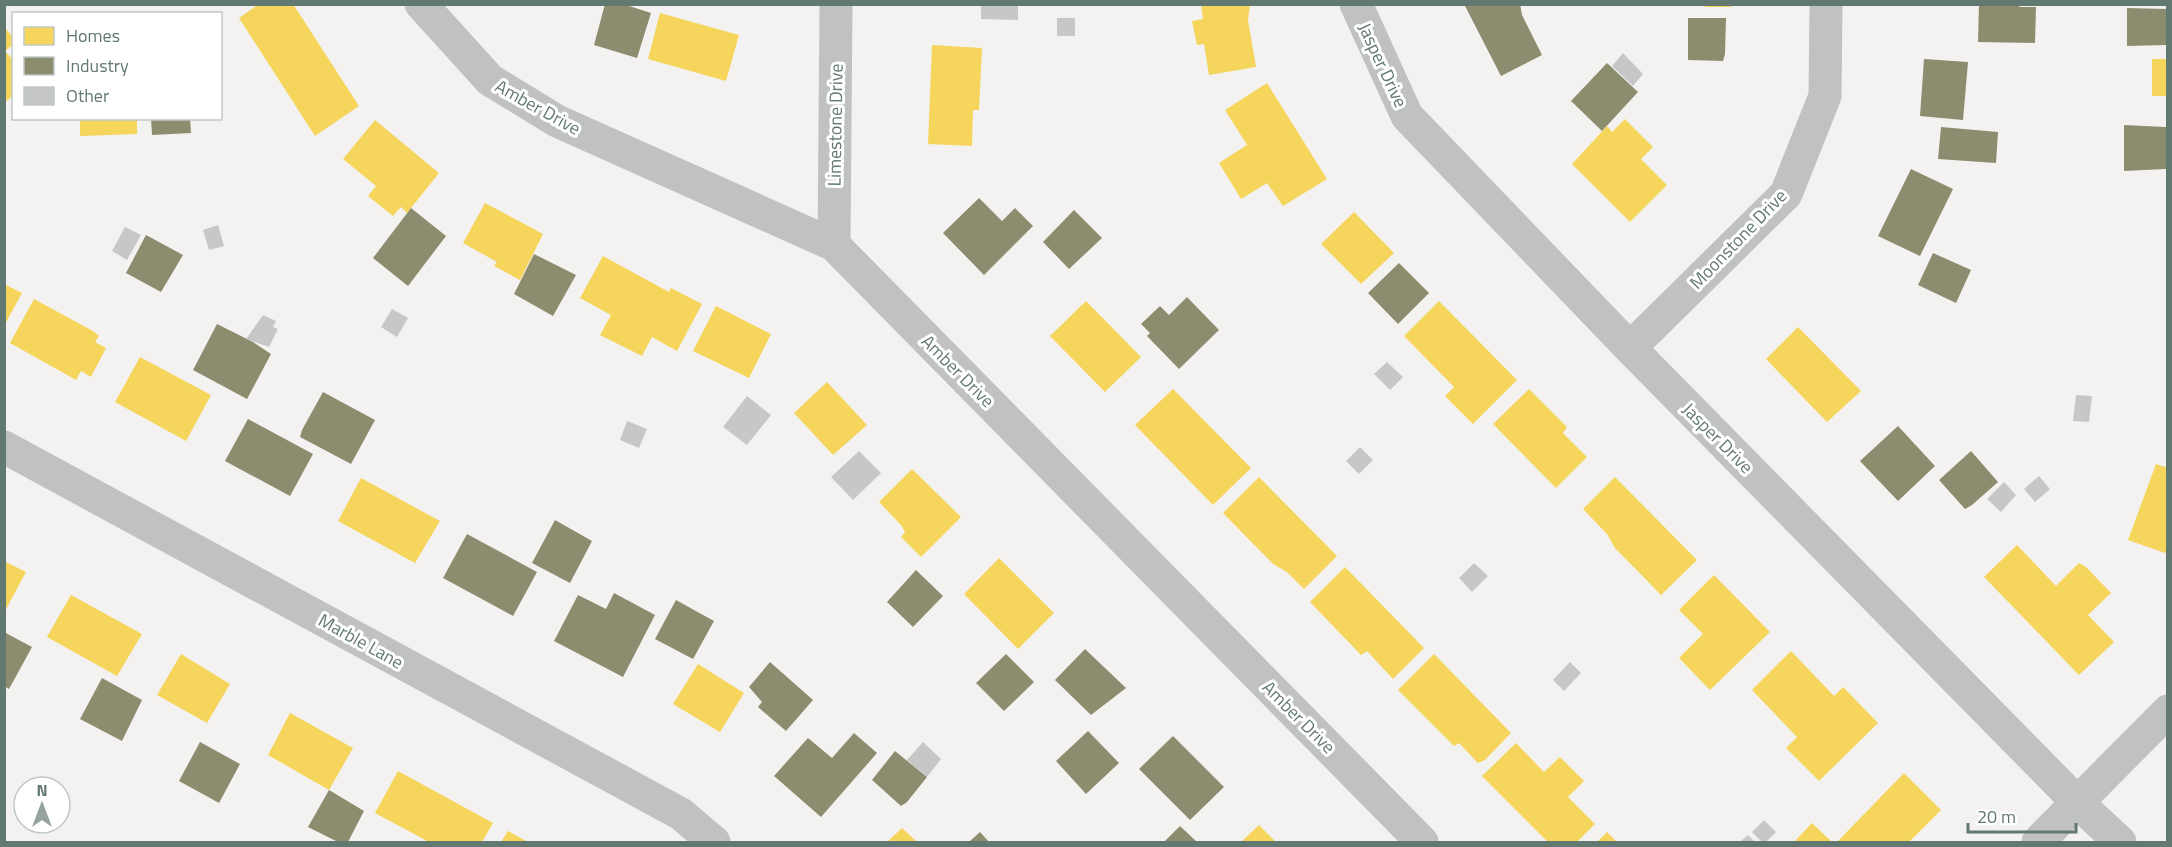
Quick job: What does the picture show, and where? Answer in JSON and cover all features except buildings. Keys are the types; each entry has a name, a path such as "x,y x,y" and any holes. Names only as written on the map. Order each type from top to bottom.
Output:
{"street":[{"name":"Amber Drive","path":"421,4 490,80 557,121 834,245 1422,843"},
{"name":"Limestone Drive","path":"834,245 836,4"},
{"name":"Jasper Drive","path":"1356,4 1407,116 1630,348 2120,843"},
{"name":"Moonstone Drive","path":"1630,348 1786,194 1825,96 1826,4"},
{"name":"Marble Lane","path":"4,447 681,814 714,843"},
{"path":"2038,843 2168,711"}]}
